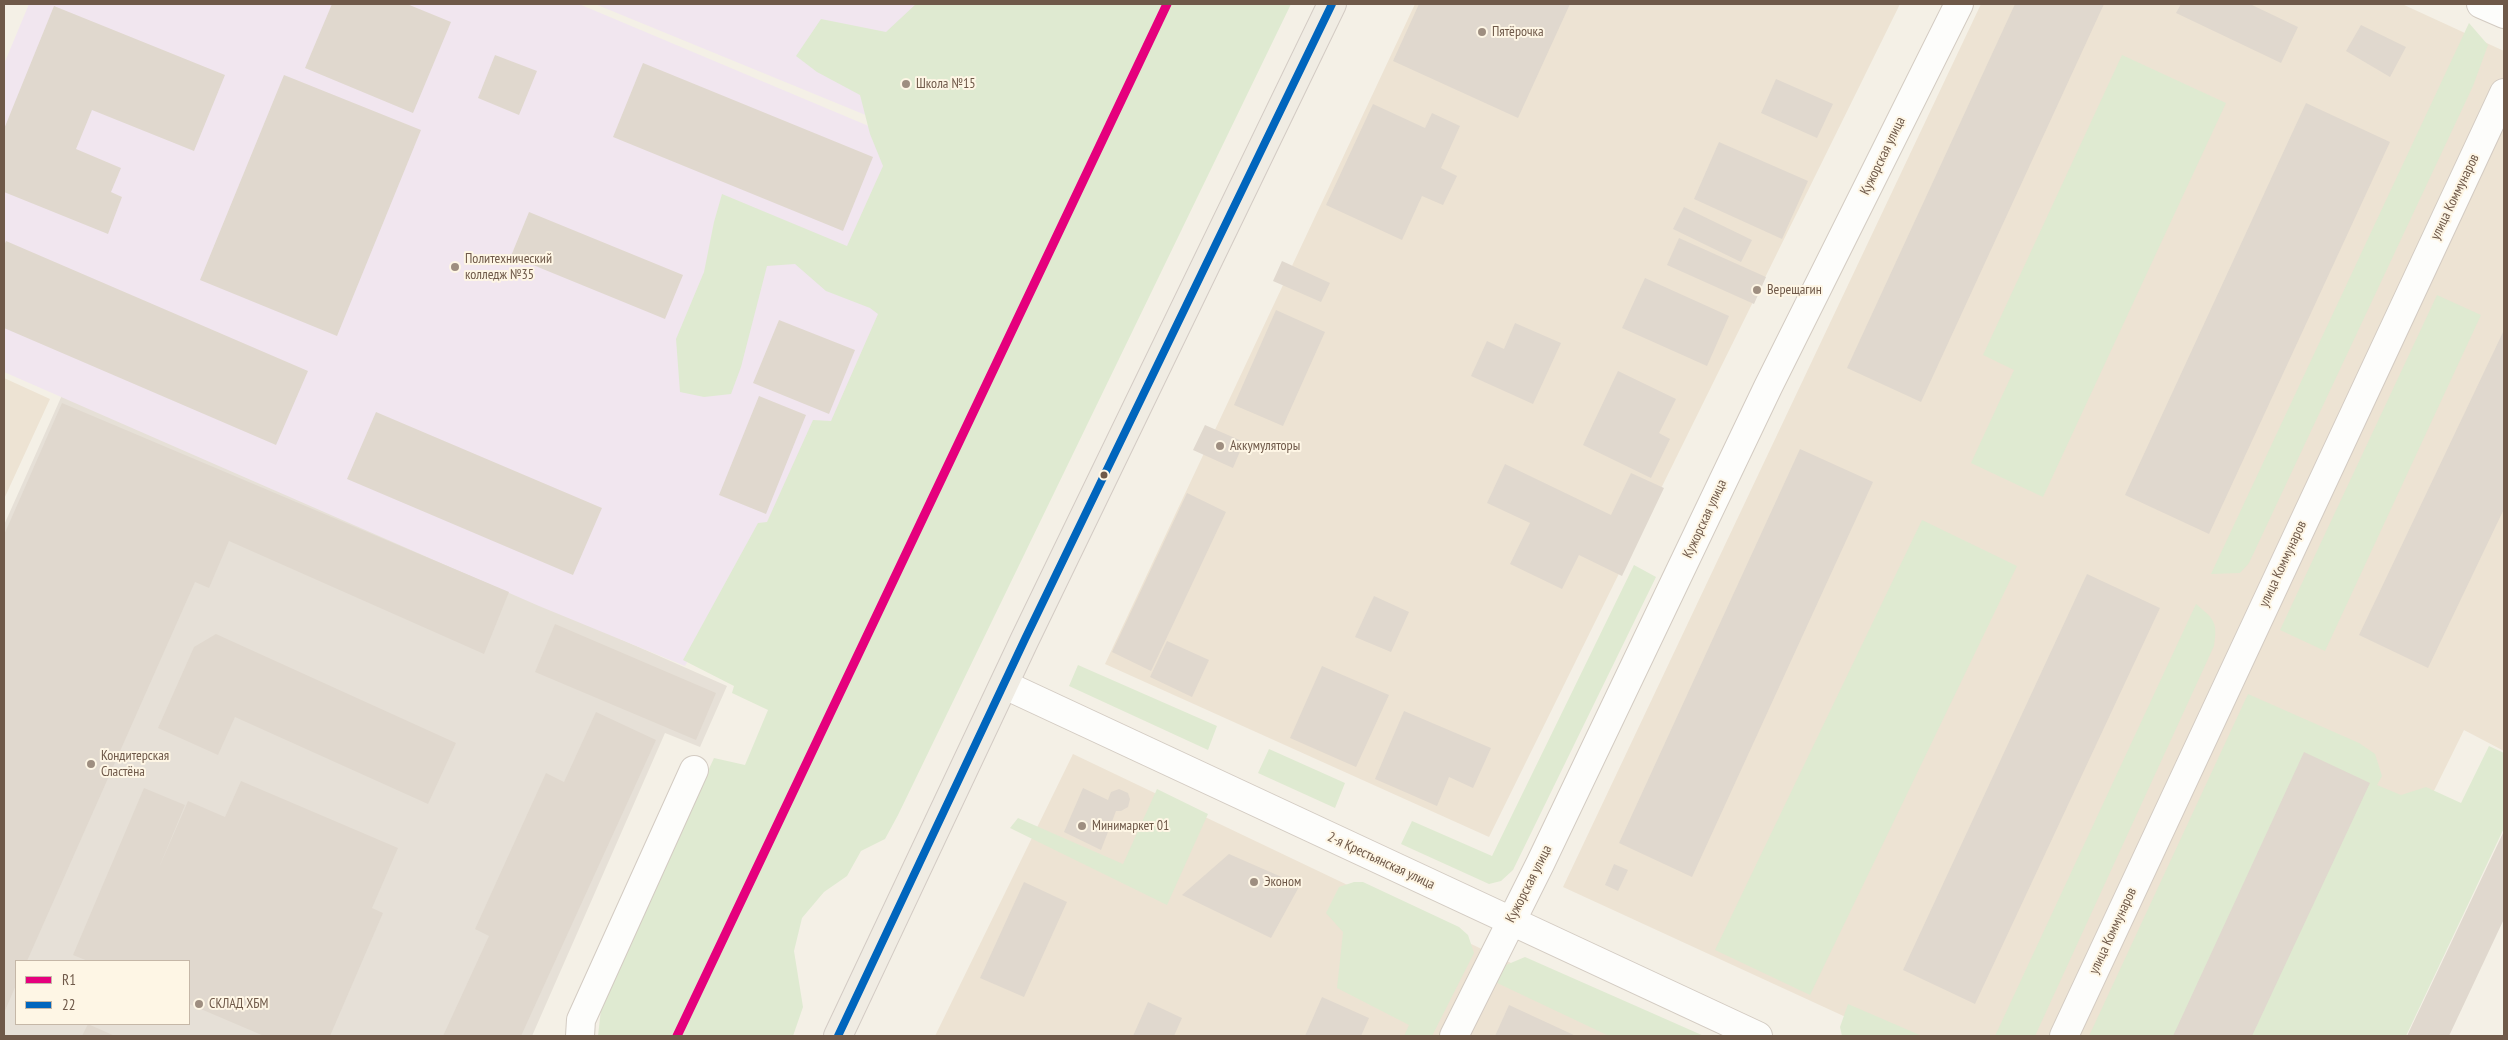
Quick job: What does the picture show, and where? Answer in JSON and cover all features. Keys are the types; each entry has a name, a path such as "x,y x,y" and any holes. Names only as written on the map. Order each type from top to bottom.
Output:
{"main road":[{"path":"838,1036 1332,4"}],"street":[{"name":"Кужорская улица","path":"1454,1036 1540,864 1768,387 1959,4"},
{"path":"2481,4 2504,14"},
{"name":"улица Коммунаров","path":"2064,1036 2504,93"},
{"name":"2-я Крестьянская улица","path":"1005,685 1758,1036"},
{"path":"580,1036 581,1020 694,770"}],"shaded area":[{"name":"Политехнический колледж №35","path":"29,4 579,4 954,162 832,429 820,430 685,666 539,606 4,372 4,64"},
{"name":"Школа №15","path":"595,4 1057,4 985,164"},
{"path":"1415,4 1900,4 1489,837 1105,664"},
{"path":"1981,4 2402,4 2504,51 2504,751 2464,730 2313,1036 1887,1036 1563,887"},
{"path":"4,378 50,399 4,499"},
{"path":"63,393 727,686 700,747 665,733 532,1036 4,1036 4,525"},
{"path":"1073,754 1664,1036 935,1036"}],"green space":[{"path":"916,4 1291,4 898,815 885,839 861,851 847,876 824,892 802,918 794,951 803,1007 793,1036 598,1036 602,1000 714,758 745,765 768,710 732,693 734,686 683,660 758,523 767,522 813,420 831,421 878,314 870,308 826,291 795,264 767,266 741,367 731,394 704,397 680,392 676,339 704,272 722,194 847,246 883,166 870,134 860,95 817,72 796,56 821,19 886,32"},
{"path":"2469,23 2488,45 2473,86 2249,563 2240,573 2211,574"},
{"path":"2122,55 2226,103 2043,497 1971,463 2014,370 1983,355"},
{"path":"2437,295 2481,315 2325,651 2280,630"},
{"path":"1922,520 2017,566 1810,995 1715,950"},
{"path":"1634,565 1656,577 1513,870 1501,881 1489,884 1401,844 1412,821 1492,856"},
{"path":"2196,604 2211,618 2215,626 2214,646 2035,1036 1995,1036"},
{"path":"1078,665 1217,726 1208,750 1069,686"},
{"path":"2248,694 2359,743 2375,754 2382,776 2377,785 2401,795 2426,787 2461,803 2489,746 2504,753 2504,828 2406,1036 2089,1036"},
{"path":"1269,749 1345,783 1335,808 1258,773"},
{"path":"1157,789 1208,814 1167,905 1010,828 1018,818 1123,864"},
{"path":"1354,882 1363,882 1459,927 1468,935 1474,953 1432,1036 1404,1036 1409,1025 1337,988 1343,932 1326,913 1339,887"},
{"path":"1525,957 1704,1036 1609,1036 1493,981 1506,965"},
{"path":"1848,1004 1922,1036 1842,1036 1840,1027"}],"building":[{"path":"332,4 407,4 451,22 413,113 305,68"},
{"name":"Пятёрочка","path":"1419,4 1570,4 1518,118 1393,61"},
{"path":"2015,4 2104,4 1921,402 1847,368"},
{"path":"2181,4 2250,4 2298,27 2281,63 2176,13"},
{"path":"54,6 225,75 194,151 92,110 76,149 121,168 111,192 122,197 108,234 4,192 4,129"},
{"path":"2361,25 2406,47 2390,77 2346,51"},
{"path":"495,55 537,71 519,115 478,98"},
{"path":"643,63 873,157 843,231 613,137"},
{"path":"284,75 421,130 337,336 200,280"},
{"path":"1776,79 1833,104 1817,138 1761,113"},
{"path":"2306,103 2390,142 2209,534 2125,495"},
{"path":"1373,104 1425,128 1432,113 1460,126 1441,168 1457,176 1443,205 1422,196 1402,240 1326,205"},
{"path":"1719,142 1808,181 1782,239 1694,199"},
{"path":"1684,207 1752,240 1741,262 1673,229"},
{"path":"529,212 683,275 665,319 511,256"},
{"path":"1679,238 1766,277 1754,304 1667,265"},
{"path":"6,241 308,371 276,445 4,328 4,246"},
{"path":"1282,261 1330,283 1321,302 1273,281"},
{"path":"1645,278 1729,316 1707,366 1622,328"},
{"path":"1276,310 1325,332 1283,426 1234,405"},
{"path":"779,320 855,350 829,414 753,383"},
{"path":"1515,323 1561,343 1533,404 1471,376 1487,341 1504,349"},
{"path":"2504,330 2504,509 2428,668 2359,635"},
{"path":"1618,371 1676,399 1659,433 1670,439 1651,478 1583,445"},
{"path":"759,396 806,415 766,514 719,495"},
{"path":"62,403 509,592 484,654 229,541 209,588 195,582 27,960 15,960 15,987 4,1013 4,535"},
{"path":"376,412 602,508 573,575 347,479"},
{"path":"1205,425 1244,442 1233,468 1193,450"},
{"path":"1800,449 1873,482 1692,877 1619,843"},
{"path":"1505,464 1611,515 1631,473 1664,488 1622,576 1579,555 1562,589 1510,564 1530,523 1487,503"},
{"path":"1187,493 1226,512 1151,671 1112,652"},
{"path":"2087,574 2160,608 1975,1004 1903,970"},
{"path":"1374,596 1409,612 1391,652 1355,637"},
{"path":"555,624 716,693 696,740 535,672"},
{"path":"216,634 456,743 428,804 235,717 218,755 158,728 194,647"},
{"path":"1167,641 1209,660 1192,697 1150,677"},
{"path":"1322,666 1389,695 1356,767 1290,738"},
{"path":"1404,711 1491,748 1473,788 1449,777 1437,806 1375,779"},
{"path":"596,712 656,740 521,1036 443,1036 489,936 475,929 546,773 564,782"},
{"path":"2304,752 2370,783 2252,1036 2173,1036"},
{"path":"241,781 398,848 372,908 383,913 330,1036 264,1036 190,1004 190,960 86,960 73,955 144,788 185,805 158,870 188,801 225,817"},
{"path":"1083,788 1108,800 1111,792 1119,789 1128,793 1130,799 1128,807 1121,811 1116,811 1101,850 1064,832"},
{"path":"2504,831 2504,919 2449,1036 2407,1036"},
{"path":"1229,854 1300,885 1271,938 1182,895"},
{"path":"1614,864 1628,870 1618,891 1605,885"},
{"path":"1024,882 1067,902 1024,997 980,978"},
{"path":"1322,997 1369,1018 1361,1036 1305,1036"},
{"path":"1148,1002 1182,1018 1174,1036 1133,1036"},
{"path":"1509,1005 1576,1036 1495,1036"},
{"path":"88,1025 90,1025 115,1036 82,1036"}],"transit line":[{"name":"R1","path":"677,1036 1167,4"},
{"name":"22","path":"838,1036 1025,639 1332,4"}],"place":[{"name":"Пятёрочка","path":"1482,32"},
{"name":"Школа №15","path":"906,84"},
{"name":"Политехнический колледж №35","path":"455,267"},
{"name":"Верещагин","path":"1757,290"},
{"name":"Аккумуляторы","path":"1220,446"},
{"name":"Кондитерская Сластёна","path":"91,764"},
{"name":"Минимаркет 01","path":"1082,826"},
{"name":"Эконом","path":"1254,882"},
{"name":"СКЛАД ХБМ","path":"199,1004"}]}
